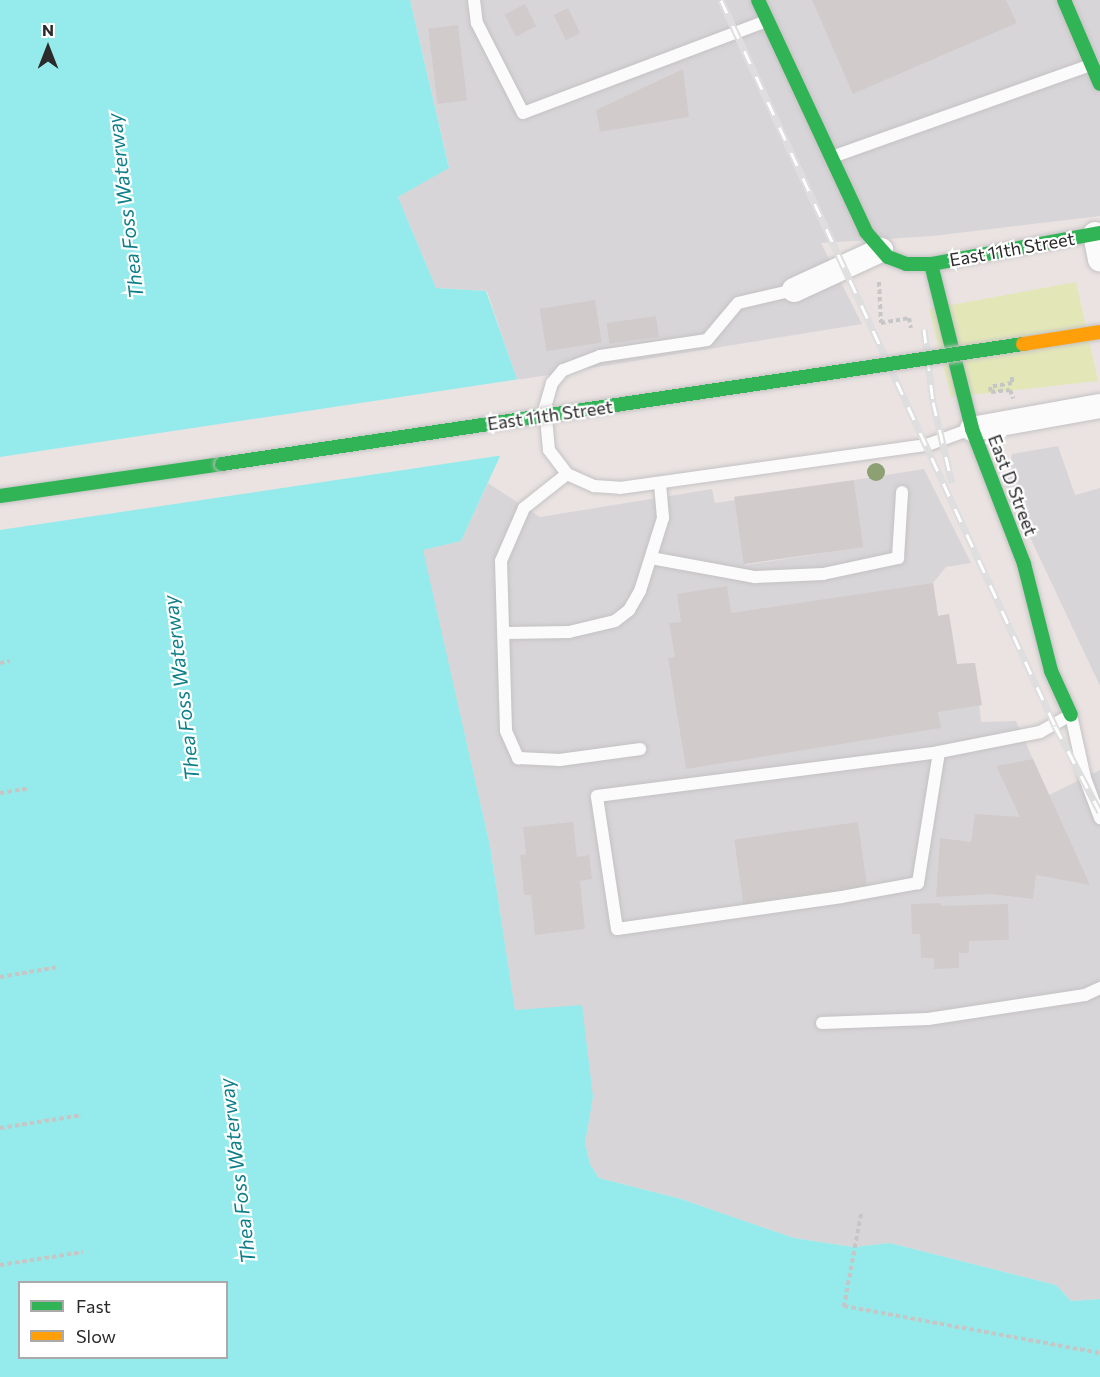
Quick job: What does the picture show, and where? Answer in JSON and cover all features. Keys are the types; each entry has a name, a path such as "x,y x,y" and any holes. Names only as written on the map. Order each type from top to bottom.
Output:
{"street":[{"path":"758,0 866,232 881,250 794,290"},
{"path":"1064,0 1100,84"},
{"path":"1098,233 1100,260"},
{"name":"East 11th Street","path":"881,250 906,264 931,264 1098,233"},
{"name":"East D Street","path":"931,264 972,429 1024,564 1051,671 1071,715"},
{"name":"East 11th Street","path":"0,496 1100,332"},
{"path":"972,429 1100,406"}],"lane":[{"path":"474,0 477,23 524,113 766,21"},
{"path":"831,157 1092,64"},
{"path":"794,290 738,303 707,340 600,356 563,370 552,383 545,407 549,450 567,474 594,486 620,488 927,445 972,429"},
{"path":"567,474 524,508 501,561 506,633 506,731 518,758 560,760 640,749"},
{"path":"506,633 544,635 615,621 629,610 651,558 663,518 660,483"},
{"path":"651,558 755,577 823,574 898,558 902,492"},
{"path":"939,752 918,883 842,897 617,929 597,796 939,752 1040,732 1071,715 1085,778 1100,818"},
{"path":"822,1023 928,1019 1085,995 1100,988"}],"path":[{"path":"878,297 881,323 909,318 911,328"},
{"path":"1010,390 991,392 990,387 1012,383 1012,377"},
{"path":"0,663 10,661"},
{"path":"0,793 30,788"},
{"path":"0,977 58,967"},
{"path":"0,1128 82,1115"},
{"path":"861,1214 844,1306 1100,1353"},
{"path":"0,1265 83,1252"}],"shaded area":[{"path":"410,0 1100,0 1100,216 933,236 821,243 862,324 517,380 487,291 436,288 398,197 449,167"},
{"path":"1058,446 1075,495 1100,488 1100,686 1005,484 1012,454"},
{"path":"924,469 971,563 946,567 933,583 938,616 949,614 957,664 975,663 981,722 1016,721 1049,795 1100,770 1100,1299 1071,1301 1056,1285 890,1243 853,1247 794,1238 681,1199 599,1178 590,1164 585,1143 593,1097 515,1011 490,846 422,550 461,541 488,483 540,517 712,489 715,503 735,500 745,565 863,547 854,480"}],"green space":[{"path":"1076,282 1098,381 951,397 929,309"}],"water":[{"name":"Thea Foss Waterway","path":"0,0 410,0 449,168 398,197 436,288 486,291 525,402 461,541 423,550 490,846 515,1010 582,1005 593,1097 585,1143 590,1164 599,1178 681,1199 794,1238 853,1247 890,1243 1056,1285 1071,1301 1100,1299 1100,1377 0,1377"}],"pier":[{"path":"520,379 528,403 504,455 0,530 0,457"}],"building":[{"path":"812,0 1006,0 1017,23 853,94"},
{"path":"525,4 536,26 516,37 505,14"},
{"path":"568,8 580,33 566,40 554,15"},
{"path":"458,25 467,100 437,104 428,29"},
{"path":"683,69 689,117 600,132 596,110"},
{"path":"595,300 602,342 546,351 540,309"},
{"path":"656,316 659,337 609,344 606,323"},
{"path":"854,480 863,547 744,564 734,497"},
{"path":"933,583 938,616 949,614 957,664 975,663 982,705 938,712 941,728 686,769 668,658 675,657 669,623 681,622 677,594 727,586 731,613"},
{"path":"1033,759 1090,885 1036,875 1033,899 991,894 936,897 940,838 971,842 975,814 1020,817 996,766"},
{"path":"573,822 577,857 589,855 592,879 580,881 585,929 535,935 531,895 524,895 520,855 526,854 523,827"},
{"path":"858,822 867,887 743,905 734,839"},
{"path":"941,903 941,906 1008,904 1009,940 969,941 969,953 959,953 959,968 934,969 934,958 921,958 920,934 912,934 911,904"}],"railway":[{"path":"721,0 1055,726 1100,812"},
{"path":"924,329 933,402 952,483"}],"traffic: fast":[{"path":"758,0 866,232 888,257 906,264 931,264 1100,233"},
{"path":"1064,0 1100,84"},
{"path":"931,264 972,429 1024,564 1051,671 1071,715"},
{"path":"222,464 1023,344"},
{"path":"0,496 222,464"}],"traffic: slow":[{"path":"1023,344 1100,332"}]}
